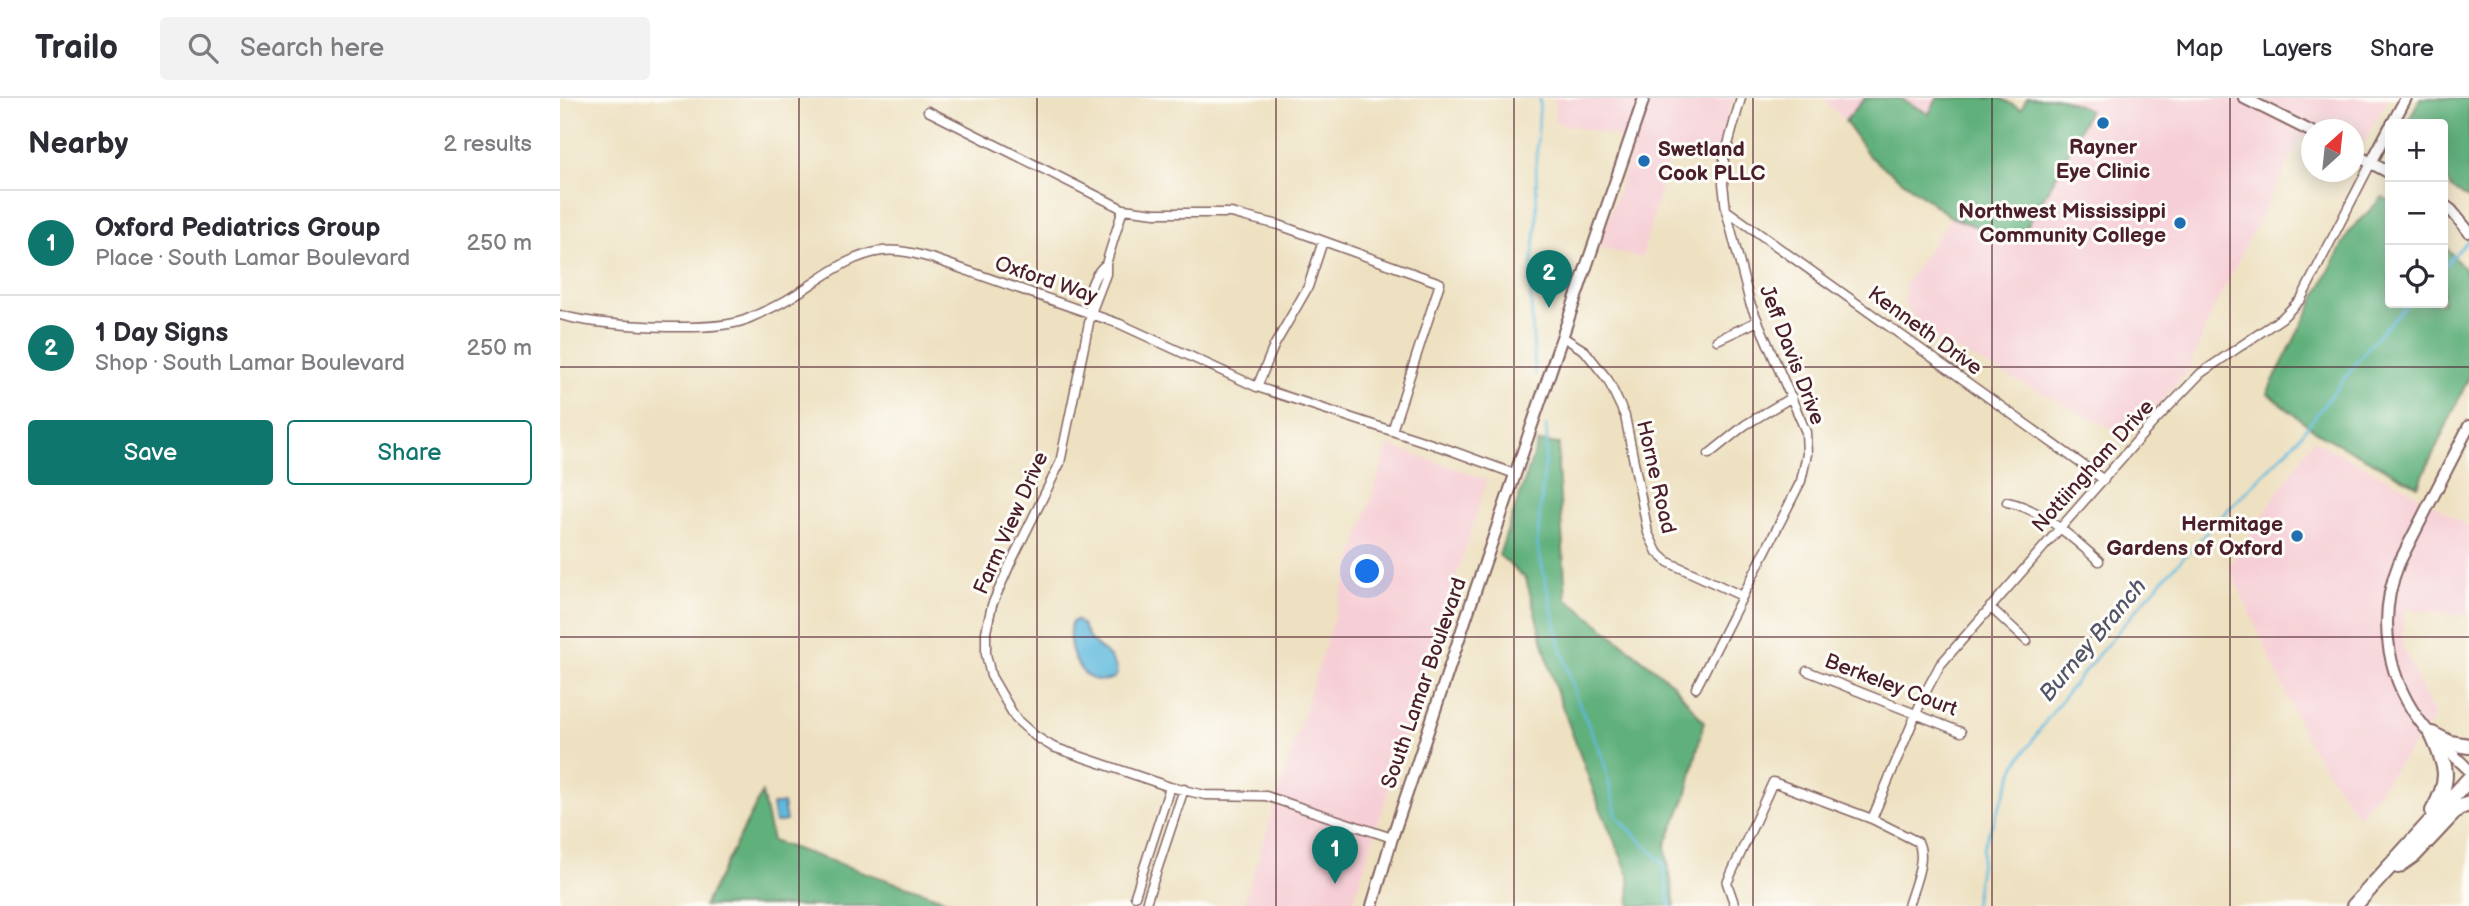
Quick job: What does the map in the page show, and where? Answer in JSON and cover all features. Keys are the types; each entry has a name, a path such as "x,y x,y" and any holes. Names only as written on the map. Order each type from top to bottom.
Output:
{"highway":[{"path":"2432,734 2450,743 2469,746"},
{"path":"2421,833 2441,797 2447,777 2432,734"},
{"path":"2354,906 2469,779"},
{"path":"2382,876 2416,854 2458,808 2469,804"}],"street":[{"path":"1563,337 1644,98"},
{"name":"Jeff Davis Drive","path":"1696,688 1801,481 1807,454 1806,432 1751,303 1726,210 1724,159 1741,98"},
{"path":"2244,98 2301,126"},
{"path":"2395,119 2406,98"},
{"path":"928,111 1123,209 1155,213 1231,213 1279,225 1440,283 1392,431"},
{"path":"2371,163 2385,137"},
{"path":"2364,159 2385,170"},
{"name":"Nottiingham Drive","path":"1872,819 1916,714 1940,665 2150,426 2201,373 2271,325 2301,299 2371,163"},
{"name":"Farm View Drive","path":"1123,209 1106,264 1106,274 1091,313 1060,463 992,605 986,632 986,654 991,676 1016,719 1053,747 1170,787 1205,795 1266,796 1392,838"},
{"path":"2448,209 2469,232"},
{"name":"Kenneth Drive","path":"1726,210 2104,480"},
{"path":"1257,387 1274,346 1308,287 1323,241"},
{"name":"Oxford Way","path":"560,315 668,326 712,326 742,321 794,296 841,264 860,256 884,251 907,252 1120,324 1257,387 1515,474"},
{"path":"1717,340 1758,321"},
{"name":"South Lamar Boulevard","path":"1373,906 1392,838 1563,337"},
{"name":"Horne Road","path":"1563,337 1585,351 1608,380 1625,416 1648,533 1657,552 1672,564 1742,596"},
{"path":"1709,454 1745,425 1792,397"},
{"path":"2469,426 2399,563 2390,585 2386,612 2392,667 2402,691 2432,734 2469,770"},
{"path":"2007,502 2022,505 2060,528 2099,561"},
{"path":"1990,607 2027,641"},
{"name":"Berkeley Court","path":"1807,671 1961,732"},
{"path":"1735,906 1727,883 1773,782 1872,819 1918,842 1922,849 1908,906"},
{"path":"1135,895 1170,787"},
{"path":"1147,900 1184,789"}],"shaded area":[{"path":"1555,98 1733,98 1717,154 1669,155 1642,258 1599,247 1635,141 1554,122"},
{"path":"1823,98 1865,98 1845,121"},
{"path":"1900,98 1937,98 1929,114"},
{"path":"2062,98 2388,98 2364,142 2364,119 2301,119 2301,138 2216,304 2188,371 2129,437 1928,336 1904,304 1905,284 1951,217 2018,241 2089,111"},
{"path":"2313,440 2407,488 2469,527 2469,616 2404,609 2402,645 2435,717 2358,817 2308,743 2229,566"},
{"path":"1388,445 1487,480 1352,906 1243,906"}],"green space":[{"path":"1865,98 1900,98 1929,114 1937,98 2000,98 2021,109 2027,98 2062,98 2089,110 2059,171 2018,242 1951,217 1869,156 1845,121"},
{"path":"2420,98 2469,98 2469,199 2448,183 2448,119 2410,119"},
{"path":"2383,197 2385,198 2385,308 2448,308 2448,250 2464,268 2469,280 2469,377 2418,486 2318,433 2267,393 2350,230"},
{"path":"1538,442 1559,444 1566,598 1672,683 1704,722 1686,797 1665,845 1675,906 1630,906 1629,875 1598,803 1555,687 1526,579 1499,555"},
{"path":"762,793 772,841 964,906 704,906"}],"water":[{"path":"1076,620 1093,643 1113,661 1117,674 1114,678 1102,681 1093,679 1078,665 1073,655 1070,633 1071,623"},
{"path":"783,803 786,821 775,823 772,805"}],"waterway":[{"path":"1535,375 1530,280 1537,222 1536,164 1540,98"},
{"name":"Burney Branch","path":"2448,262 2469,240"},
{"name":"Burney Branch","path":"1974,906 1983,847 2017,763 2043,725 2146,598 2297,440 2377,336 2404,308"},
{"path":"1546,426 1537,544 1559,640 1576,697 1603,758 1617,817 1663,863 1670,906"}],"place":[{"name":"Rayner Eye Clinic","path":"2103,123"},
{"name":"Swetland Cook PLLC","path":"1644,161"},
{"name":"Northwest Mississippi Community College","path":"2180,223"},
{"name":"1 Day Signs","path":"1549,308"},
{"name":"Hermitage Gardens of Oxford","path":"2297,536"},
{"name":"Oxford Pediatrics Group","path":"1335,884"}]}
